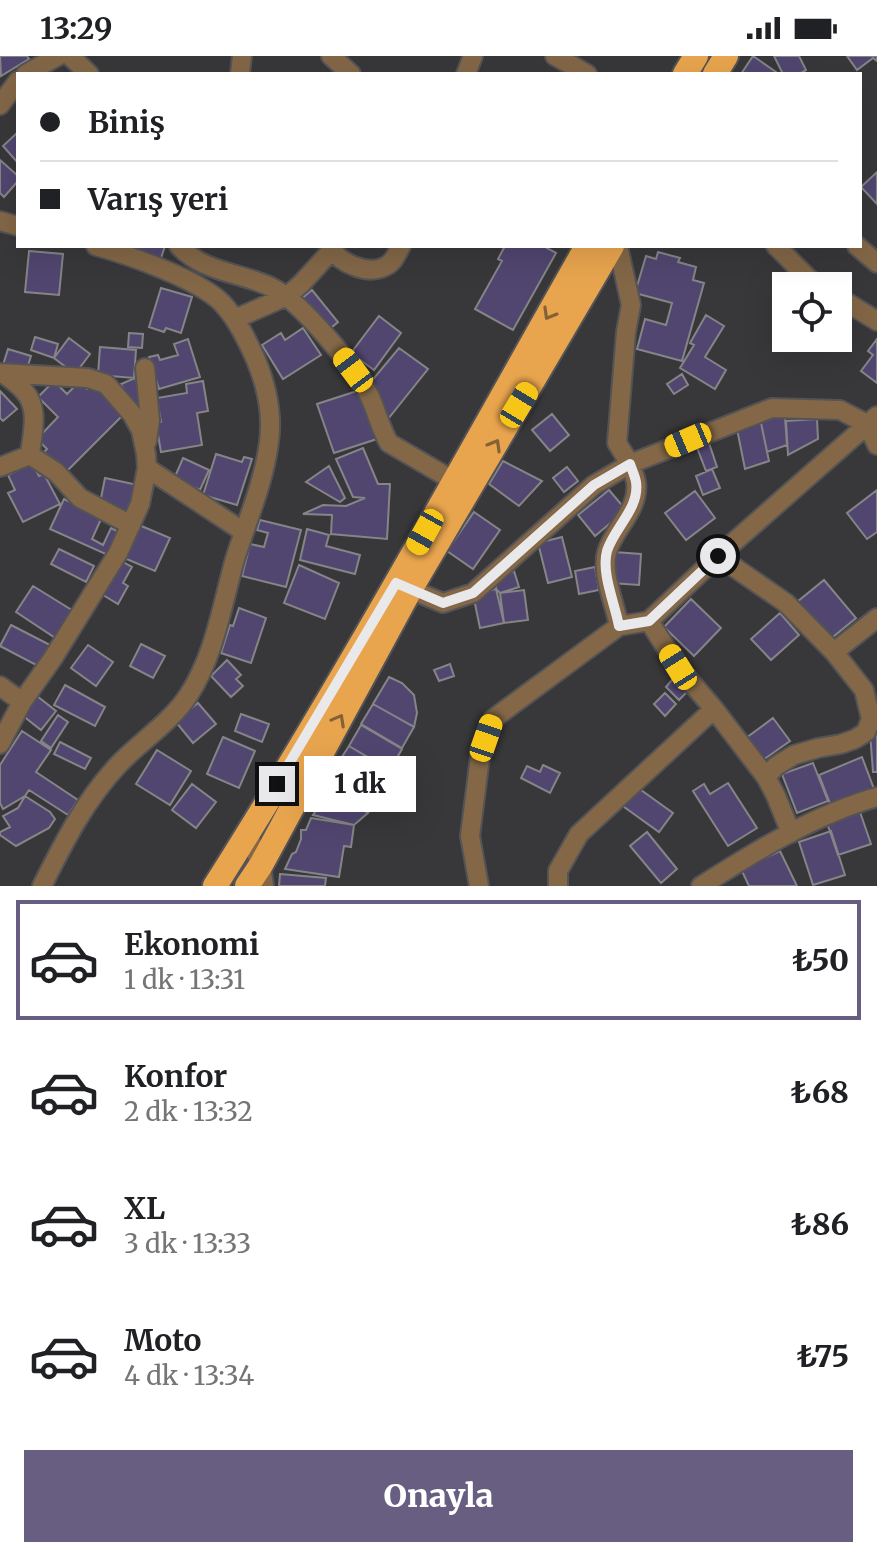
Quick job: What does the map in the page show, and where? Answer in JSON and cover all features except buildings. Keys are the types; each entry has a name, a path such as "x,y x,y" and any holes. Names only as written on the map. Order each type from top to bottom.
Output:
{"highway":[{"path":"247,886 262,875 454,481 586,248"},
{"path":"215,886 611,248"}],"street":[{"path":"30,72 58,56"},
{"path":"70,56 87,72"},
{"path":"331,56 349,72"},
{"path":"555,56 583,72"},
{"path":"0,105 16,84"},
{"path":"42,886 65,839 101,785 173,714 197,682 209,655 269,444 271,422 265,382 235,319 220,301 170,272 102,248"},
{"path":"181,248 199,262 271,287 287,296 336,347 353,370 370,397 389,443 454,481"},
{"path":"235,319 287,296 331,248 338,258 346,262 376,269 394,260 400,248"},
{"path":"618,248 631,305 617,443 630,464 636,485 632,508 606,554 607,580 619,626"},
{"path":"778,248 802,272"},
{"path":"859,248 877,263"},
{"path":"852,306 877,321"},
{"path":"0,744 22,702 118,553 140,504 150,420 145,368"},
{"path":"2,374 88,378 106,384 132,414 141,430 146,461 244,532"},
{"path":"2,374 25,392 32,402 34,417 30,455"},
{"path":"403,587 443,603 473,593 594,485 630,464 772,408 840,410 872,420"},
{"path":"872,420 877,445"},
{"path":"479,886 470,836 480,757 493,719 619,626 649,621 872,420"},
{"path":"30,455 56,472 80,498 131,525"},
{"path":"0,467 30,455"},
{"path":"718,556 786,603 834,652 864,690 871,719 866,732 855,739 794,755 776,766 766,777"},
{"path":"834,652 877,618"},
{"path":"649,621 678,667 766,777 791,833"},
{"path":"0,686 22,702"},
{"path":"558,886 558,871 579,834 714,709"},
{"path":"701,886 791,833 854,804 877,797"},
{"path":"248,834 262,875"}],"route":[{"path":"277,784 396,583 443,603 473,593 594,485 630,464 636,485 632,508 606,554 607,580 619,626 649,621 718,556"}]}
